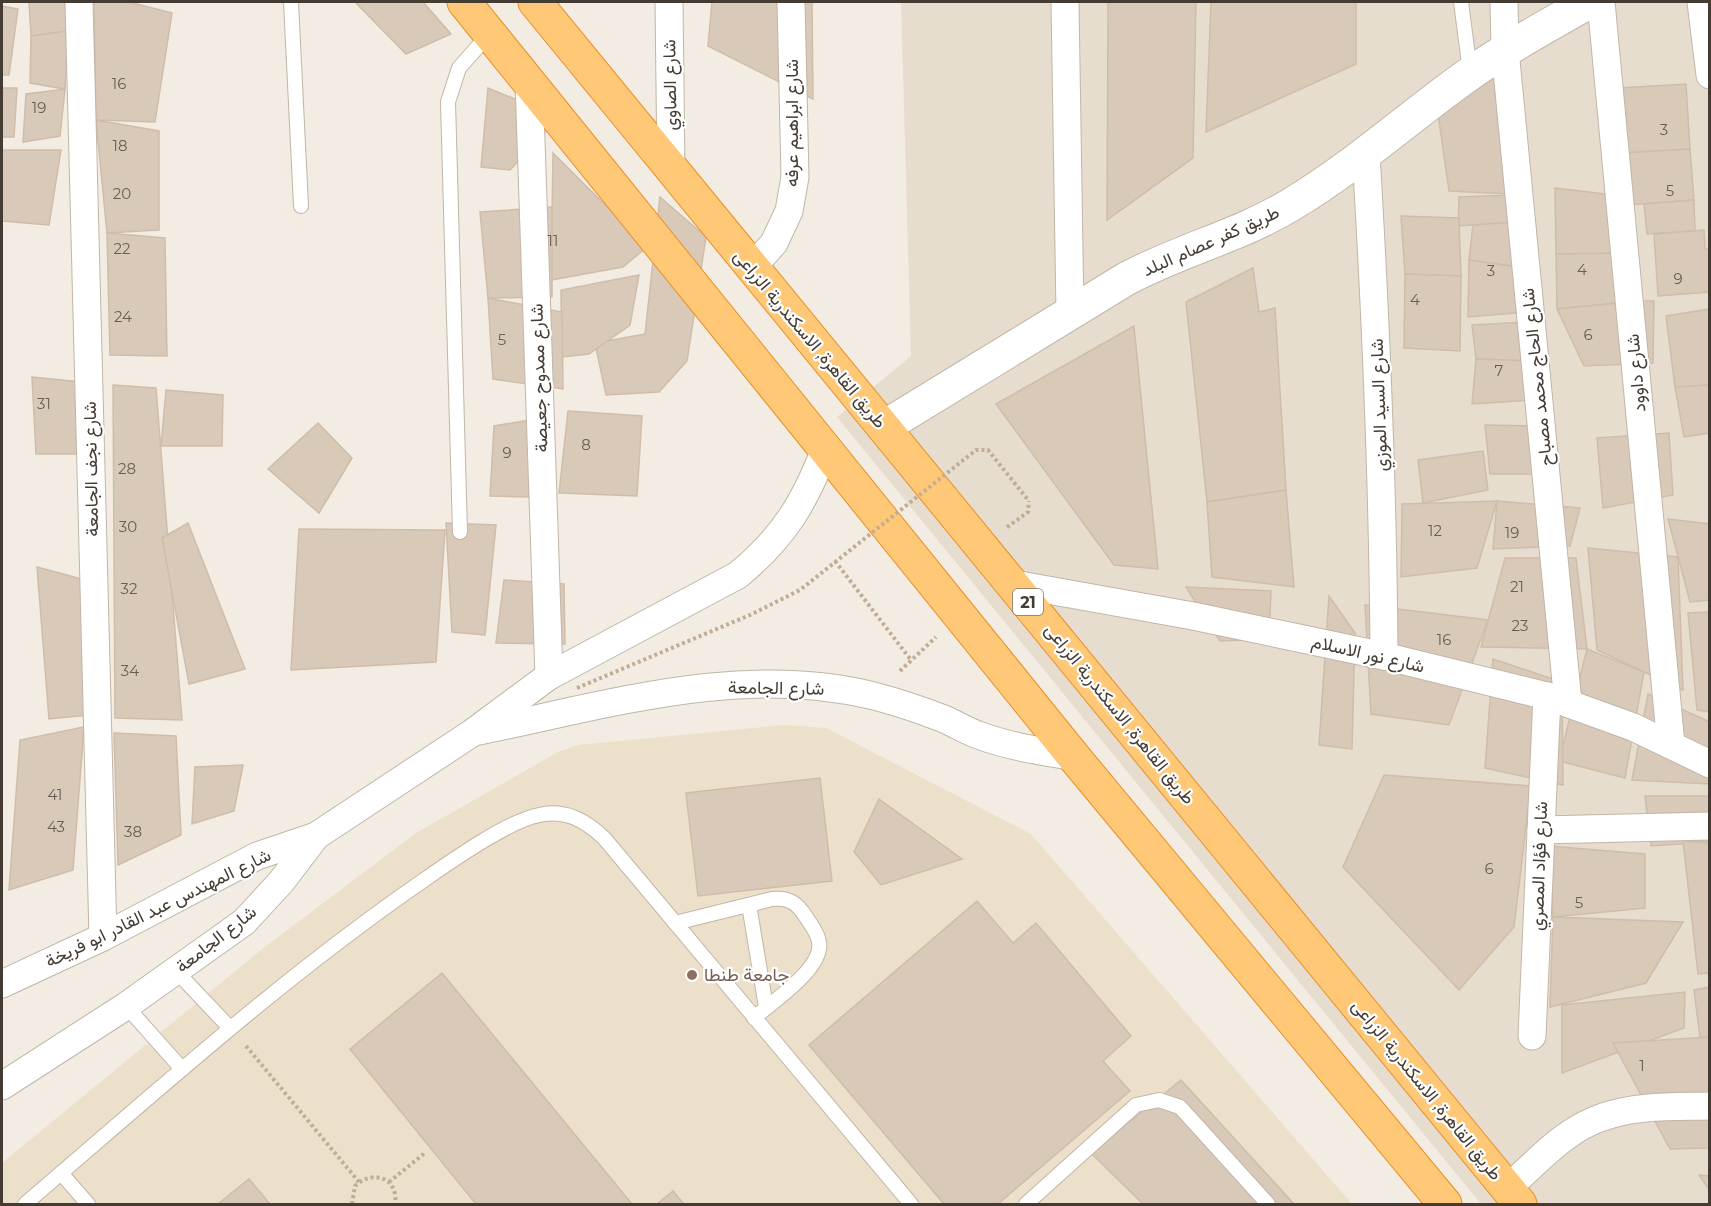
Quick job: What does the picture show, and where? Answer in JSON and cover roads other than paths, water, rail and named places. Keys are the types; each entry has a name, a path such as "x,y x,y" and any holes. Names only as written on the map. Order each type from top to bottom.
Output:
{"highway":[{"path":"464,2 826,447 1074,757 1445,1204"},
{"name":"طريق القاهرة, الاسكندرية الزراعى","path":"535,2 1514,1197"}],"street":[{"name":"شارع نجف الجامعة","path":"78,2 103,937"},
{"name":"شارع الصاوي","path":"669,2 670,169"},
{"name":"شارع ابراهيم عرفه","path":"752,269 774,243 789,211 795,177 791,2"},
{"path":"1065,2 1070,313"},
{"name":"شارع الحاج محمد مصباح","path":"1504,2 1505,50 1557,700"},
{"name":"طريق كفر عصام البلد","path":"884,427 1070,313 1165,258 1244,228 1291,205 1366,154 1505,50 1589,2"},
{"name":"شارع داوود","path":"1601,2 1671,745"},
{"path":"1701,2 1710,75"},
{"name":"شارع ممدوح جعيصة","path":"529,81 549,676"},
{"name":"شارع السيد الموزي","path":"1366,154 1383,489 1384,656"},
{"name":"شارع الجامعة","path":"2,1086 126,1006 244,922 281,882 316,836 472,733 549,676 738,575 762,556 800,508 826,447"},
{"name":"شارع نور الاسلام","path":"1014,585 1192,616 1384,656 1557,700 1633,727 1710,764"},
{"name":"شارع الجامعة","path":"472,733 639,695 725,686 801,686 873,696 943,719 979,736 1017,747 1074,757"},
{"name":"شارع فؤاد المصري","path":"1532,1036 1540,830 1557,700"},
{"path":"1540,830 1710,826"},
{"name":"شارع المهندس عبد القادر ابو فريخة","path":"2,984 103,937 257,856 316,836"},
{"path":"1514,1197 1560,1141 1602,1117 1649,1108 1710,1106"}],"lane":[{"path":"291,2 301,206"},
{"path":"1461,2 1470,74"},
{"path":"460,532 448,102 459,68 490,33"},
{"path":"25,1204 230,1028 405,893 458,857 537,815 569,815 594,828 911,1204"},
{"path":"675,923 780,898 796,903 817,935 820,944 816,961 754,1018"},
{"path":"749,905 766,1007"},
{"path":"175,970 230,1028"},
{"path":"126,1006 182,1069"},
{"path":"1026,1204 1136,1105 1147,1100 1159,1100 1180,1107 1268,1204"},
{"path":"61,1173 88,1204"}],"place":[{"name":"جامعة طنطا","path":"692,975"}]}
